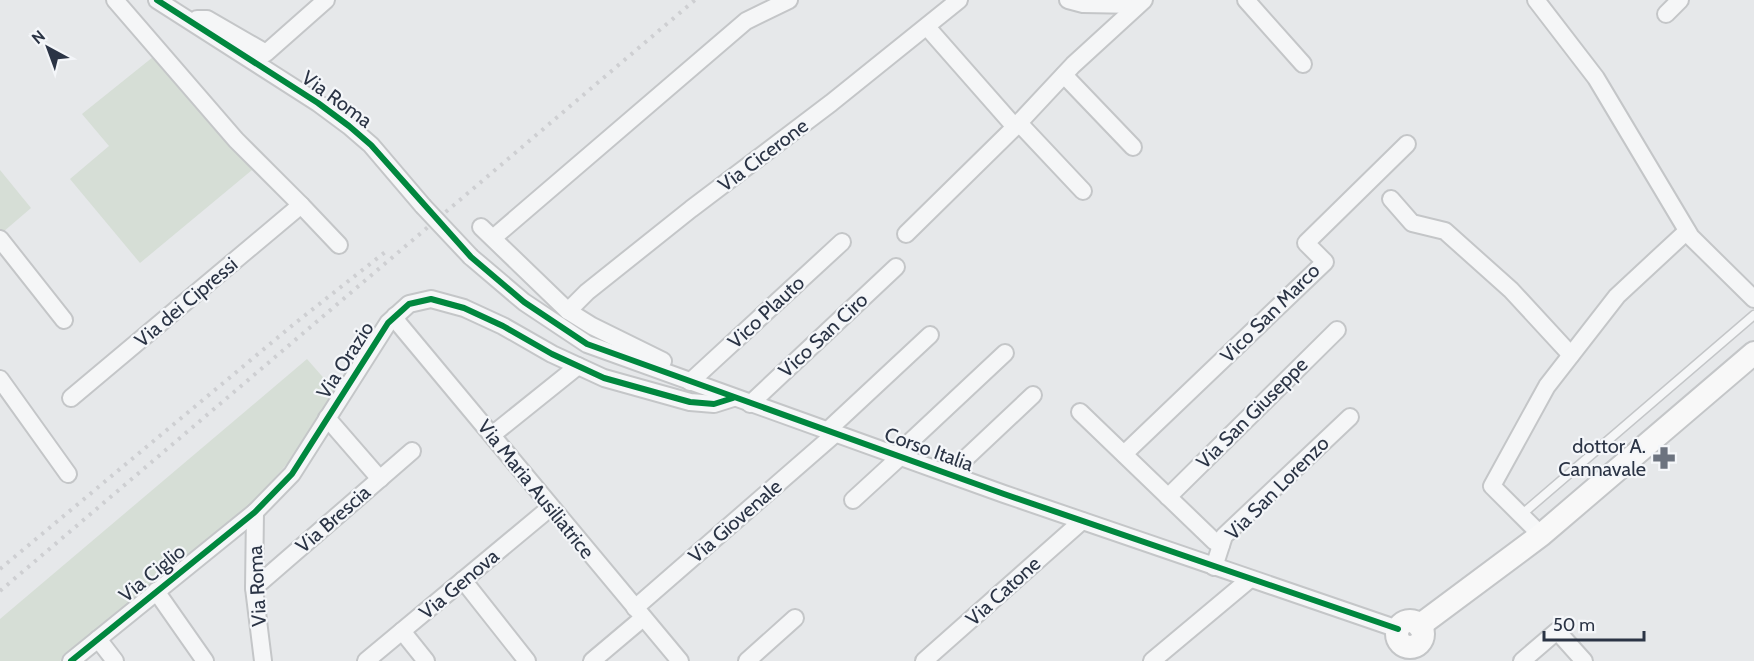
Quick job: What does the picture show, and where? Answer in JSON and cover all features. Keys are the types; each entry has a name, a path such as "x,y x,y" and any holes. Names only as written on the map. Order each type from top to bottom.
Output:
{"street":[{"path":"115,0 236,141 339,245"},
{"name":"Via Roma","path":"157,0 318,103 349,126 371,145 423,206 471,257"},
{"path":"185,18 207,20 266,53 326,0"},
{"path":"688,381 681,369 592,326 568,311 487,232 746,21 789,0"},
{"name":"Via Cicerone","path":"568,311 587,292 831,103 959,0"},
{"path":"1068,0 1083,4 1141,2"},
{"path":"1246,0 1303,64"},
{"path":"1536,0 1596,78 1687,231 1715,262 1754,299"},
{"path":"1666,14 1680,0"},
{"path":"906,234 1017,125 1064,75 1141,2"},
{"path":"927,27 1017,125 1083,191"},
{"path":"1064,75 1133,147"},
{"name":"Vico San Marco","path":"1124,454 1325,262 1306,243 1407,144"},
{"path":"1391,199 1412,223 1445,231 1511,290 1571,355"},
{"name":"Via dei Cipressi","path":"70,398 301,205"},
{"path":"1541,535 1492,486 1547,386 1617,296 1687,231"},
{"path":"0,239 64,320"},
{"name":"Vico Plauto","path":"688,381 842,242"},
{"name":"Corso Italia","path":"471,257 524,302 587,344 733,398 1250,579 1404,640"},
{"name":"Vico San Ciro","path":"750,404 896,267"},
{"name":"Via Orazio","path":"255,512 292,474 388,323 409,304 431,299 453,305 503,326 552,354 604,378 690,402 714,404 733,398"},
{"name":"Via Maria Ausiliatrice","path":"395,316 399,324 680,661"},
{"name":"Via San Giuseppe","path":"1168,497 1337,330"},
{"name":"Via Giovenale","path":"592,661 639,613 930,335"},
{"path":"1404,640 1541,535 1754,353"},
{"path":"853,500 1005,354"},
{"path":"492,435 578,366"},
{"path":"0,379 68,474"},
{"path":"949,474 1033,395"},
{"path":"1080,412 1214,541 1221,545"},
{"name":"Via San Lorenzo","path":"1214,567 1224,536 1350,417"},
{"path":"327,418 380,479"},
{"name":"Via Brescia","path":"254,588 412,451"},
{"name":"Via Genova","path":"366,661 551,507"},
{"name":"Via Roma","path":"255,512 254,588 263,661"},
{"name":"Via Ciglio","path":"71,661 255,512"},
{"name":"Via Catone","path":"924,661 1082,521"},
{"path":"1152,661 1250,579"},
{"path":"463,580 527,661"},
{"path":"156,591 205,661"},
{"path":"747,661 795,618"},
{"path":"402,631 426,661"},
{"path":"1522,661 1557,631 1584,661"},
{"path":"98,639 115,661"}],"lane":[{"path":"1521,515 1754,315"}],"shaded area":[{"path":"153,57 252,170 140,263 70,179 109,146 82,114"},
{"path":"0,170 31,208 3,232 0,229"},
{"path":"307,359 335,391 302,447 255,500 60,661 0,661 0,619"}],"railway":[{"path":"0,591 695,0"},
{"path":"0,569 294,324 389,249"}],"cycle path":[{"path":"157,0 318,103 349,126 371,145 471,257 524,302 587,344 1004,494 1398,629"},
{"path":"71,661 255,512 292,474 388,323 409,304 431,299 464,308 604,378 690,402 714,404 733,398"}],"place":[{"name":"dottor A. Cannavale","path":"1664,458"}]}
